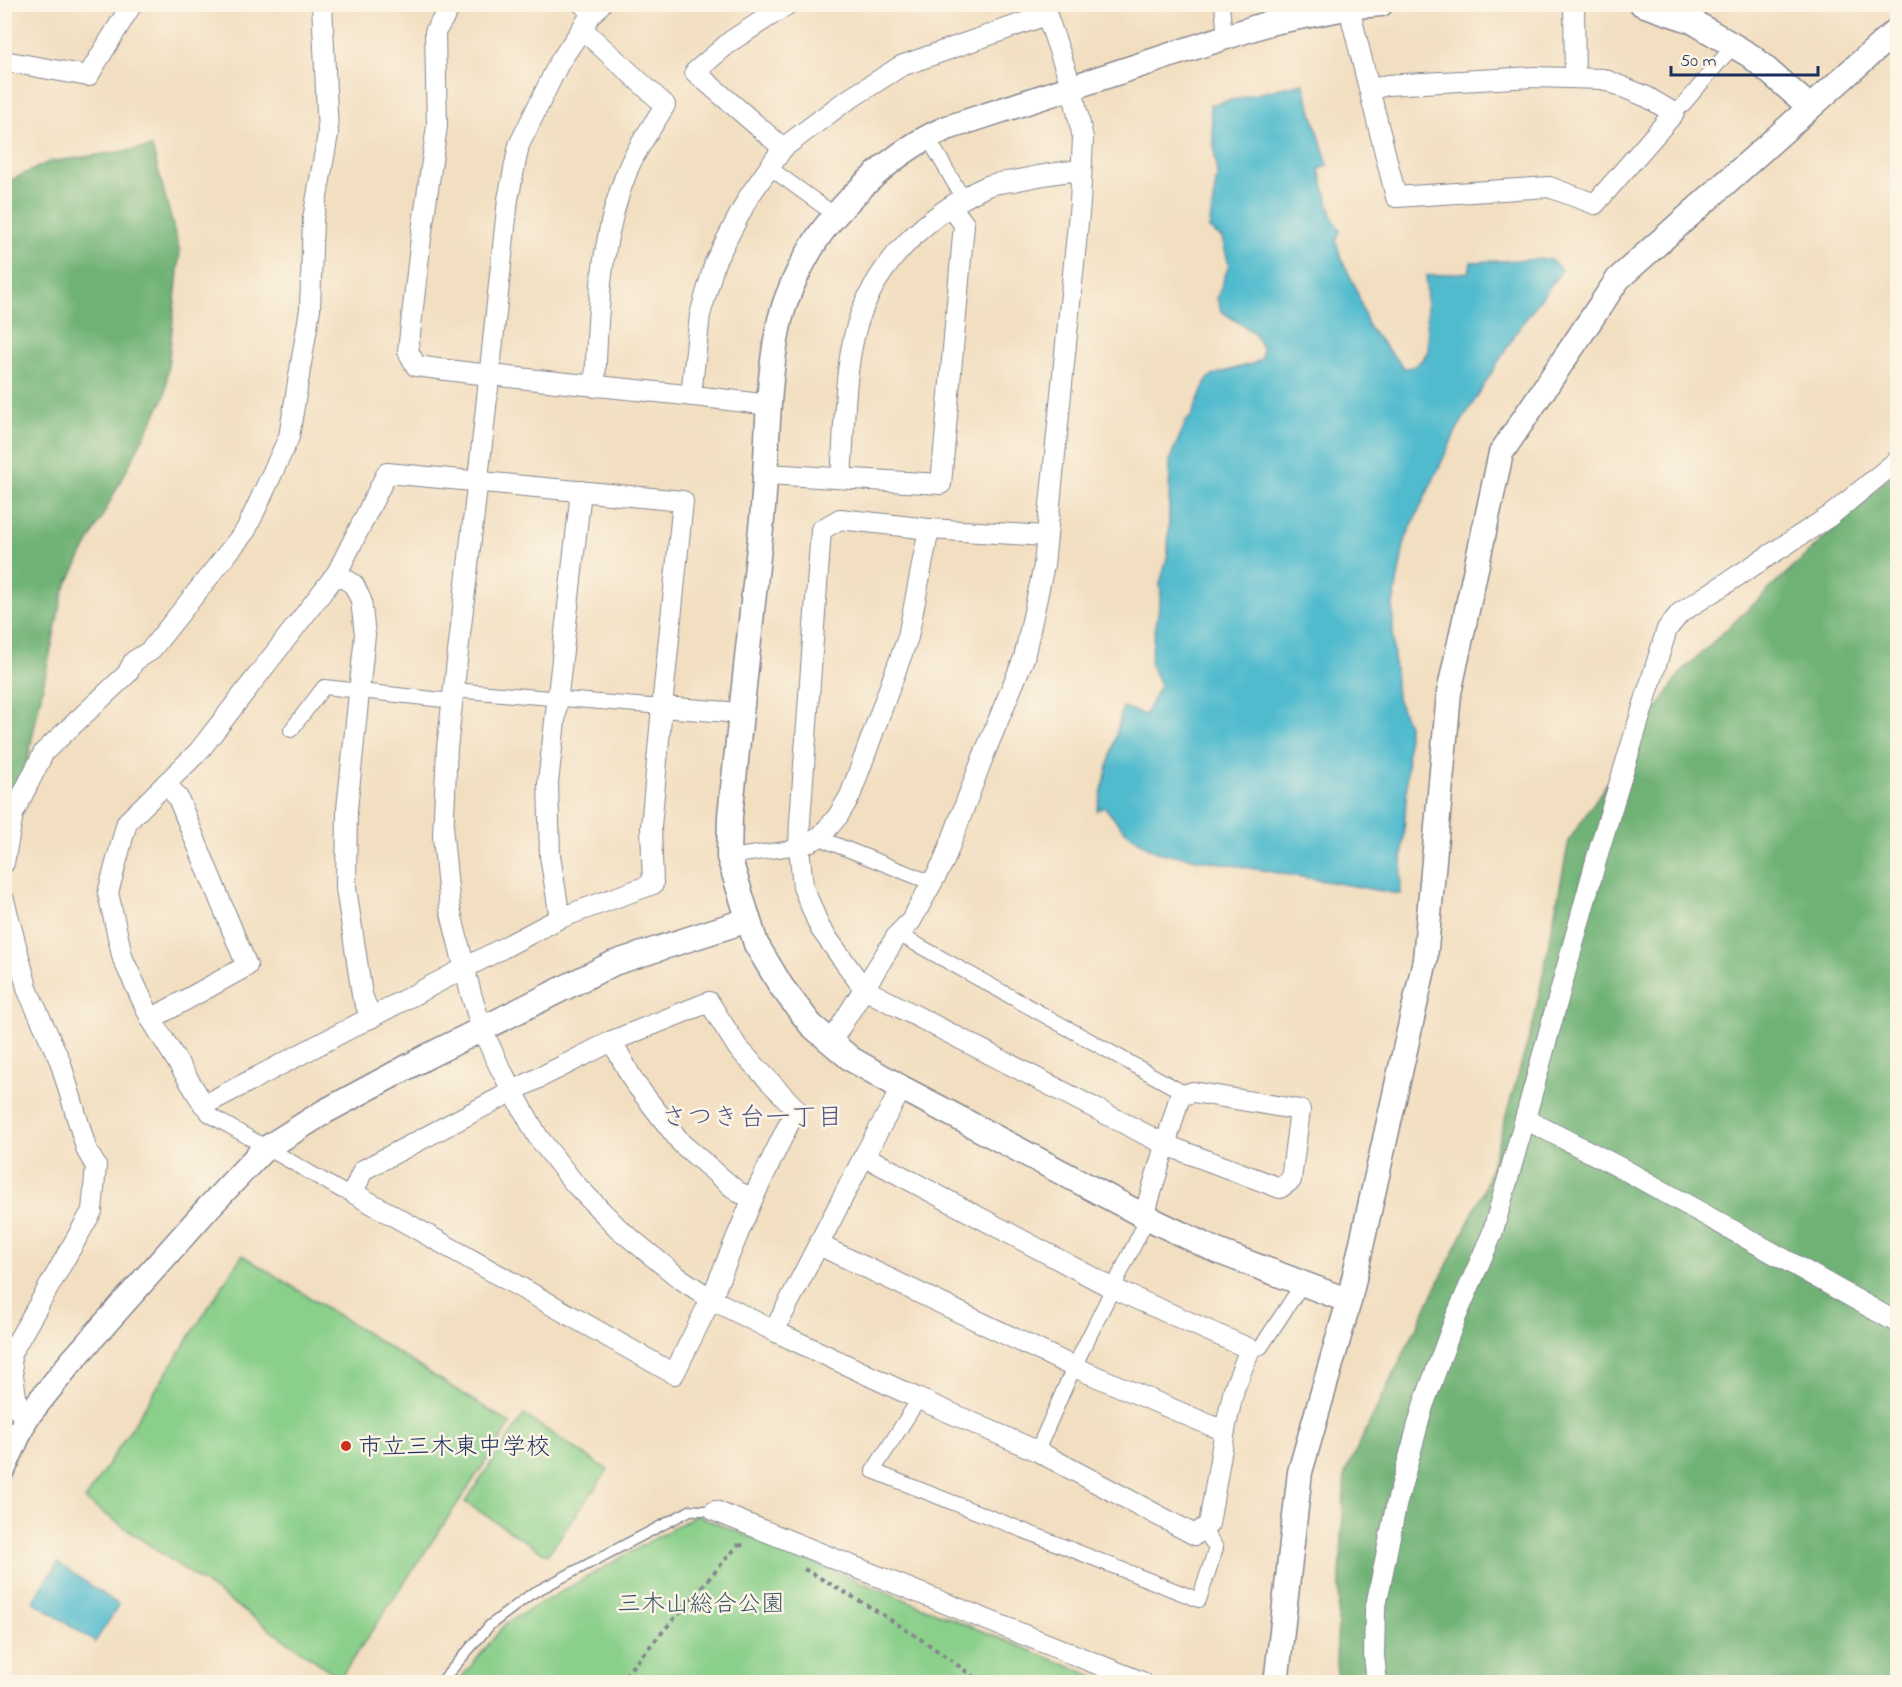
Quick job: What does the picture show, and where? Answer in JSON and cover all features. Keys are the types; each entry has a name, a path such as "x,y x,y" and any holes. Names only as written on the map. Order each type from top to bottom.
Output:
{"street":[{"path":"4,61 88,76 132,4"},
{"path":"4,863 13,814 44,752 127,674 134,661 150,651 246,530 289,437 310,309 313,219 328,134 322,4"},
{"path":"452,4 435,32 437,126 408,351 416,366 768,405"},
{"path":"783,148 695,72 731,41 788,4"},
{"path":"1222,4 1225,38"},
{"path":"1349,1301 1217,1251 902,1088 851,1059 811,1025 781,986 756,944 729,856 730,816 766,474 768,405 778,328 794,282 816,240 835,215 865,183 908,148 927,136 1269,23 1289,12 1380,4"},
{"path":"1574,4 1575,78"},
{"path":"1642,4 1692,21 1733,45 1750,56 1810,107"},
{"path":"1349,8 1396,197 1549,187 1595,204 1733,45"},
{"path":"691,395 700,315 715,262 748,198 783,148 840,105 901,66 1044,10 1072,88 1083,138 1080,203 1044,565 1024,658 983,757 944,861 911,921 898,934 831,1042"},
{"path":"595,387 601,269 614,212 629,167 665,105 588,13 559,63 519,145 508,199 447,748 443,836 450,909 482,1029 499,1066 538,1137 574,1183 619,1229 678,1277 711,1299 919,1400 1036,1451 1195,1535 1209,1524 1234,1389 1250,1349"},
{"path":"1278,1683 1277,1675 1300,1472 1349,1301 1425,960 1449,693 1501,453 1618,279 1898,29"},
{"path":"1370,90 1387,85 1534,76 1603,79 1647,97 1674,113"},
{"path":"766,474 941,484 964,224 958,204 927,136"},
{"path":"770,168 835,215"},
{"path":"841,478 849,362 858,323 874,285 897,253 923,225 989,185 1081,170"},
{"path":"1377,1683 1374,1656 1375,1611 1396,1506 1423,1406 1455,1319 1492,1234 1599,850 1666,629 1680,613 1830,516 1898,460"},
{"path":"204,1105 560,918 653,884 651,827 683,501 387,473 337,573 199,751 127,822 108,893 123,959 151,1019 208,1114 342,1191 353,1193 674,1374 711,1299 753,1198 795,1109 738,1048 709,1002 612,1041 363,1170 353,1193"},
{"path":"560,918 550,856 548,783 581,491"},
{"path":"1036,1451 1074,1367 1114,1289 1146,1216 1166,1145 1180,1096 1193,1092 1300,1110 1291,1180 1280,1188 1166,1145 864,989 820,928 803,886 799,847 821,530 840,519 929,529 1047,536"},
{"path":"729,856 799,847 822,836 838,816 850,796 908,637 929,529"},
{"path":"337,573 354,585 362,600 365,635 347,809 346,888 362,995 371,1018"},
{"path":"291,730 324,687 359,692 558,699 741,714"},
{"path":"151,1019 247,966 178,798 166,783"},
{"path":"822,836 829,842 932,883"},
{"path":"4,900 28,991 60,1061 87,1151 96,1166 92,1211 10,1355 18,1410 26,1418"},
{"path":"4,1468 26,1418 71,1362 177,1242 262,1151 324,1112 614,963 748,920"},
{"path":"898,934 1186,1094"},
{"path":"612,1041 634,1082 682,1144 738,1192 753,1198"},
{"path":"774,1331 864,1156 902,1088"},
{"path":"1525,1119 1616,1166 1898,1323"},
{"path":"864,1156 1114,1289 1250,1349 1261,1347 1303,1283"},
{"path":"819,1245 1074,1367 1225,1430"},
{"path":"919,1400 873,1471 1199,1600 1216,1548 1203,1529"},
{"path":"715,1511 1142,1683"}],"lane":[{"path":"441,1683 490,1625 531,1594 691,1509 715,1511"}],"path":[{"path":"619,1683 739,1545 735,1519"},
{"path":"739,1545 754,1548"},
{"path":"801,1568 944,1654 980,1683"}],"green space":[{"path":"152,147 180,252 165,396 63,592 31,743 5,886 5,183 49,162"},
{"path":"1897,470 1897,1682 1338,1682 1336,1661 1345,1473 1484,1190 1534,1021 1569,840 1682,671"},
{"path":"242,1255 511,1424 340,1678 85,1500"},
{"path":"524,1415 608,1470 547,1555 465,1502"},
{"name":"三木山総合公園","path":"696,1515 1108,1682 458,1682 506,1623"}],"water":[{"path":"1303,83 1328,165 1319,169 1332,216 1340,231 1336,241 1341,258 1355,286 1369,328 1404,368 1418,363 1428,351 1426,276 1469,272 1471,262 1550,259 1562,270 1519,328 1457,429 1405,540 1393,605 1397,698 1408,725 1407,786 1400,894 1157,852 1128,833 1105,807 1097,810 1123,707 1145,715 1160,685 1150,663 1161,594 1160,584 1168,554 1170,459 1206,381 1213,375 1255,363 1262,358 1262,347 1253,332 1221,311 1217,298 1229,265 1222,238 1209,229 1217,176 1210,105"},
{"path":"58,1563 119,1605 95,1642 33,1601"}],"place":[{"name":"市立三木東中学校","path":"346,1446"}],"district":[{"name":"さつき台一丁目","path":"752,1116"}]}
